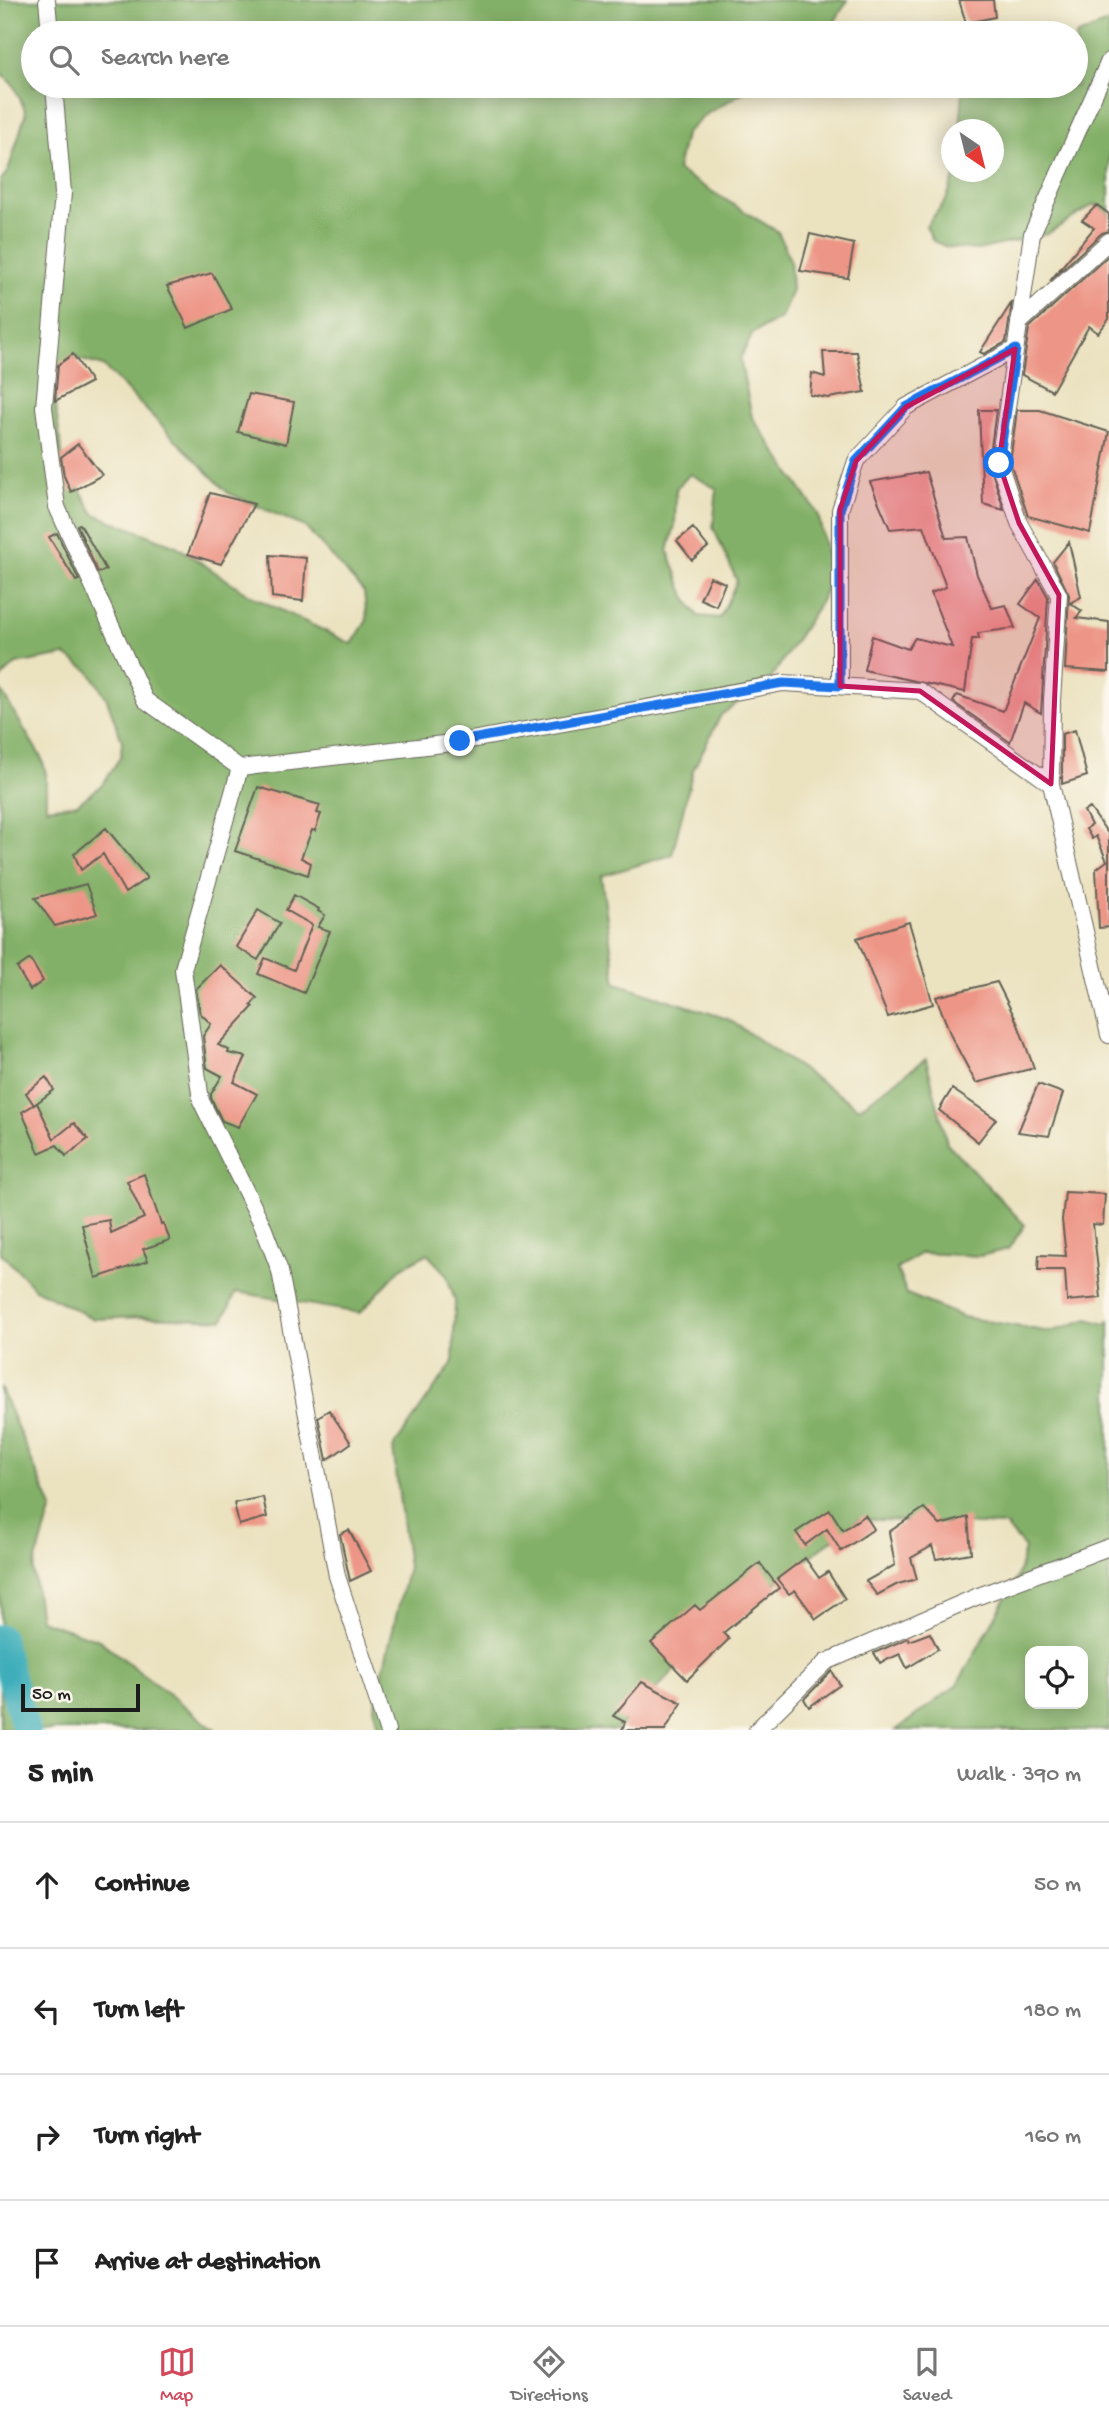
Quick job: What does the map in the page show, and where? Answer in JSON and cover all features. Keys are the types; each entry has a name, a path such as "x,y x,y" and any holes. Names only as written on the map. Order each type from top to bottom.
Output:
{"street":[{"path":"47,0 49,21"},
{"path":"1109,61 1032,234 999,463 1018,523 1059,595 1052,700 1051,784 1109,1035"},
{"path":"55,98 64,194 44,407 57,506 145,700 240,768 460,741 783,683 920,691 1051,784"},
{"path":"1019,323 1109,241"},
{"path":"840,686 840,510 856,461 906,407 1016,349"},
{"path":"240,768 183,969 201,1101 262,1224 280,1271 338,1576 387,1730"},
{"path":"757,1730 826,1662 976,1597 1109,1547"}],"highlighted area":[{"path":"1015,349 999,463 1019,523 1059,595 1051,784 920,691 840,686 840,510 856,461 906,407"}],"green space":[{"path":"0,0 848,0 835,21 21,21 21,98 734,98 705,115 685,134 677,170 778,232 790,260 792,290 781,318 753,333 740,359 752,417 818,514 831,573 821,601 770,680 721,715 693,770 672,855 601,876 616,983 728,1019 859,1108 926,1059 947,1143 1025,1225 1008,1249 980,1256 921,1253 897,1269 907,1294 963,1317 1050,1332 1088,1319 1105,1324 1109,1321 1109,1730 896,1730 957,1685 1017,1578 1025,1548 1005,1525 859,1519 710,1634 616,1730 380,1730 374,1707 408,1567 393,1448 453,1362 455,1301 446,1274 427,1254 402,1267 360,1313 236,1292 223,1320 144,1317 94,1319 35,1289 0,1252 0,689 42,759 46,774 46,808 77,804 102,785 121,756 122,741 106,697 89,671 65,655 16,664 0,679 0,181 8,171 26,112 14,86 0,72","holes":["75,358 103,366 228,493 305,527 364,592 367,620 352,644 251,596 176,546 94,514 63,460 51,375","690,474 717,489 713,527 737,581 720,618 698,616 685,596 668,551 675,525 676,489"]},
{"path":"1109,22 1109,219 1098,226 1104,209 1095,204 1047,234 978,250 947,247 933,241 926,226 946,200 952,182 1004,182 1004,119 961,119 962,98 1088,98 1088,31"},
{"path":"0,1387 52,1508 33,1570 40,1620 99,1640 215,1730 0,1730"}],"building":[{"path":"959,0 993,0 995,17 965,21"},
{"path":"1097,205 1109,214 1109,231 1102,233 1050,281 1094,228 1082,220"},
{"path":"810,234 854,244 848,278 800,271"},
{"path":"1109,255 1109,319 1098,333 1089,326 1052,391 1022,375 1029,328"},
{"path":"212,273 232,309 188,328 167,286"},
{"path":"1012,302 1006,342 984,354 980,352"},
{"path":"823,352 857,352 865,392 828,398 810,395 812,373 825,377"},
{"path":"73,354 91,382 55,401 58,365"},
{"path":"249,394 294,402 286,444 238,432"},
{"path":"979,410 996,410 989,462 1004,510 983,504"},
{"path":"1017,410 1040,410 1109,432 1090,533 1028,516 1010,462"},
{"path":"78,444 102,475 71,492 64,476 61,457"},
{"path":"926,472 946,538 968,537 977,575 992,608 1006,605 1015,628 978,633 979,639 972,639 965,692 864,670 872,636 908,649 915,638 952,647 931,593 946,587 924,526 890,529 870,482"},
{"path":"210,493 254,504 221,564 188,554"},
{"path":"80,524 106,570 98,573 77,525"},
{"path":"693,528 708,547 692,560 677,541"},
{"path":"57,533 79,580 76,581 49,537"},
{"path":"1069,542 1081,597 1070,603 1082,611 1076,618 1109,622 1109,672 1065,669 1069,595 1053,562"},
{"path":"270,555 306,558 303,601 272,597"},
{"path":"710,577 725,583 716,606 700,599"},
{"path":"1038,579 1048,597 1041,713 1024,703 1010,742 953,702 957,695 1003,711 1040,618 1020,604"},
{"path":"1075,730 1087,776 1062,784 1062,734"},
{"path":"258,787 320,805 317,813 321,814 315,831 312,830 301,858 311,863 308,875 235,851"},
{"path":"1090,808 1109,835 1109,927 1099,928 1096,869 1107,861 1096,836 1092,839 1086,829 1091,825 1084,811"},
{"path":"106,828 147,878 125,893 103,854 81,870 74,854"},
{"path":"86,884 97,914 55,926 35,898"},
{"path":"294,895 325,915 318,927 330,931 304,993 258,974 265,958 294,970 312,925 286,910"},
{"path":"258,910 280,923 258,960 236,947"},
{"path":"909,922 933,1004 888,1017 857,938"},
{"path":"30,959 43,981 30,990 17,968"},
{"path":"220,965 257,998 251,1005 253,1007 218,1045 229,1050 228,1053 246,1057 234,1082 257,1094 238,1127 222,1121 211,1098 222,1076 207,1068 203,1036 211,1024 200,1013 196,989"},
{"path":"997,982 1017,1022 1034,1068 976,1083 952,1038 936,997"},
{"path":"46,1077 54,1090 34,1105 26,1093"},
{"path":"1038,1084 1063,1093 1049,1136 1018,1132"},
{"path":"952,1089 996,1119 978,1142 939,1110"},
{"path":"37,1103 54,1139 74,1123 88,1139 66,1156 57,1145 39,1153 22,1112"},
{"path":"144,1174 161,1224 163,1223 170,1240 143,1249 148,1261 96,1278 82,1225 109,1220 111,1233 144,1218 127,1181"},
{"path":"1065,1192 1105,1194 1103,1225 1093,1224 1101,1298 1067,1301 1065,1270 1038,1270 1039,1255 1066,1256 1062,1220"},
{"path":"329,1410 351,1443 327,1460 318,1417"},
{"path":"263,1497 267,1517 239,1525 234,1503"},
{"path":"924,1508 940,1525 968,1517 971,1553 936,1559 932,1546 911,1558 917,1579 898,1584 877,1595 866,1581 895,1565 889,1532"},
{"path":"830,1510 843,1530 865,1515 874,1529 841,1551 827,1529 805,1545 796,1532"},
{"path":"349,1530 371,1571 350,1581 340,1534"},
{"path":"805,1558 819,1578 828,1572 845,1599 816,1619 795,1590 789,1594 777,1579"},
{"path":"760,1563 779,1588 723,1633 729,1639 687,1680 651,1643 695,1605 700,1610"},
{"path":"930,1633 938,1649 907,1668 900,1654 880,1663 874,1653 908,1638 909,1641"},
{"path":"832,1671 840,1685 809,1707 804,1699"},
{"path":"642,1682 682,1703 665,1730 622,1730 625,1722 613,1716"}],"waterway":[{"path":"0,1638 26,1730"}],"route":[{"path":"460,741 783,683 840,686 840,510 856,461 906,407 1016,349 999,463"}]}
